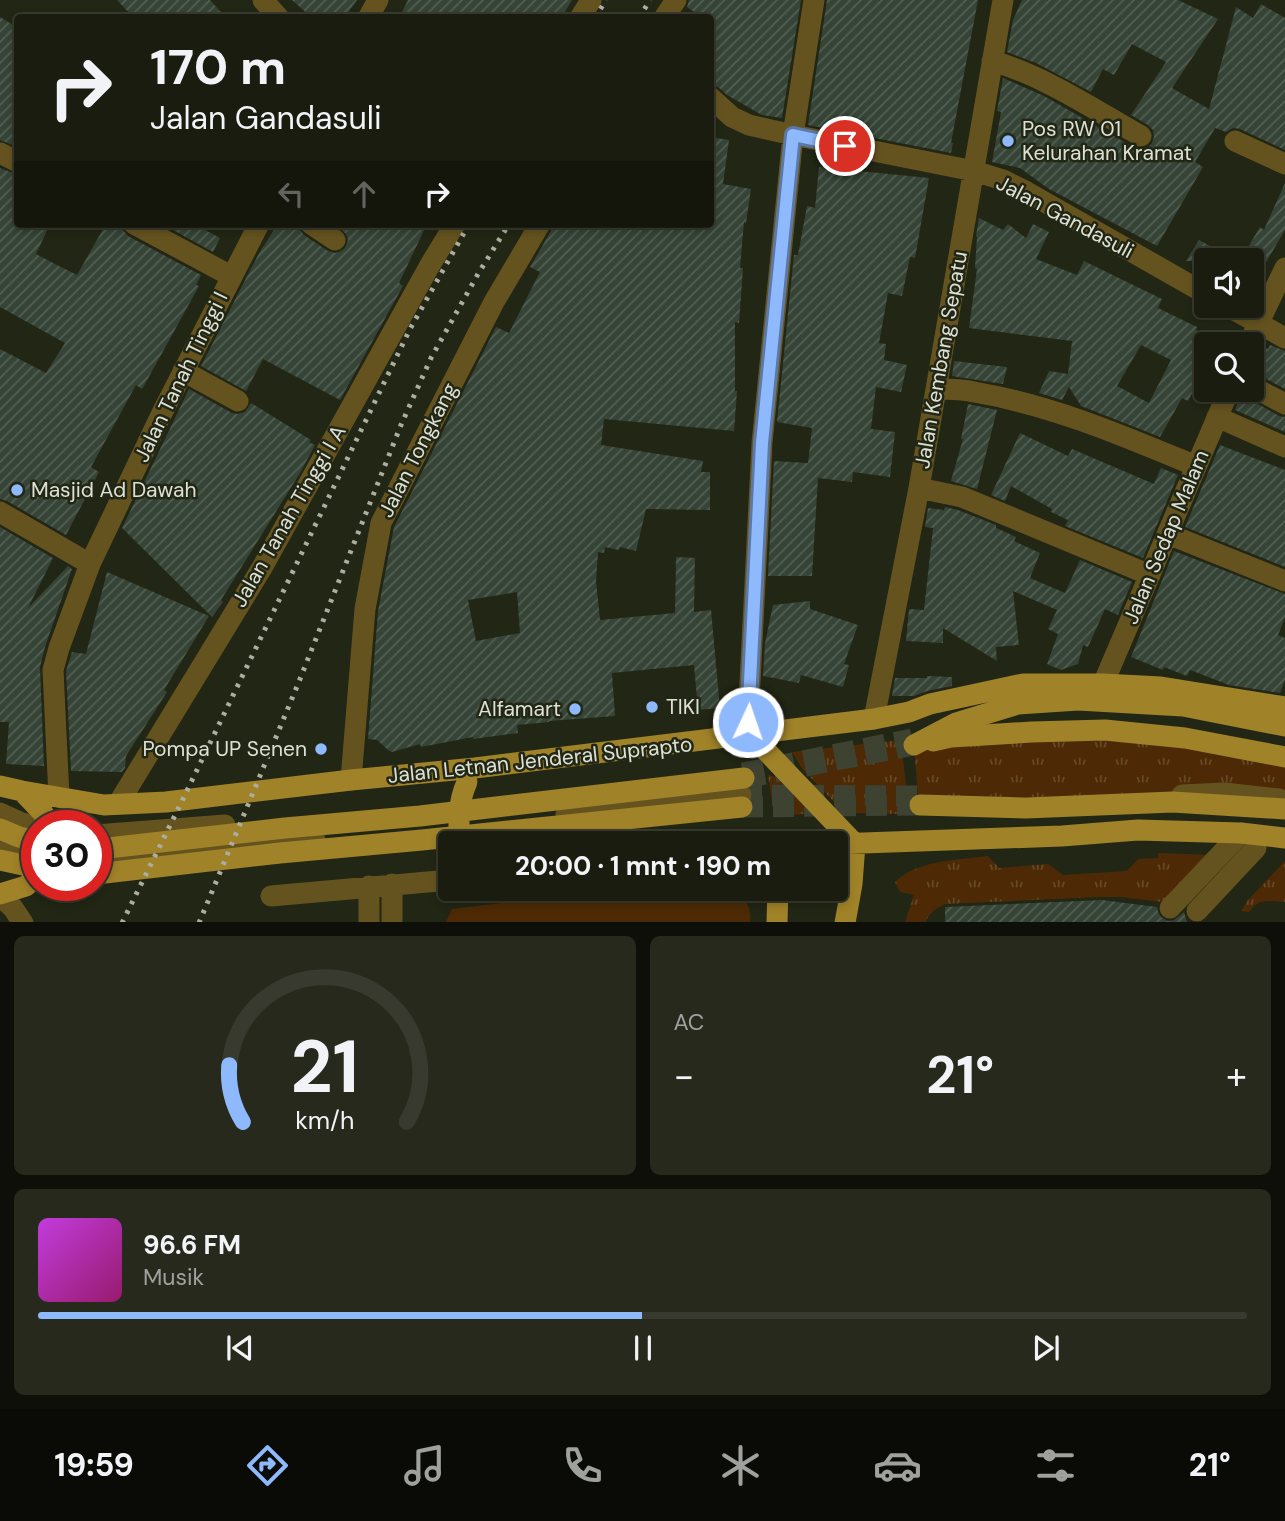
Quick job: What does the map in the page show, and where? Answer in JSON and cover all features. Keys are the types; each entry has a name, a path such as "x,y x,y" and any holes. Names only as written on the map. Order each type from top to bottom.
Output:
{"main road":[{"name":"Jalan Letnan Jenderal Suprapto","path":"0,786 104,804 118,804 174,802 351,780 471,775 799,727 874,719 1023,684 1161,687 1285,707"},
{"path":"1285,726 1184,706 1078,700 1018,704 956,723 913,742 951,737 1105,730 1185,738 1285,757"},
{"path":"751,735 834,831"},
{"path":"459,831 461,794 471,775"},
{"name":"Jalan Letnan Jenderal Suprapto","path":"112,848 285,828 742,788"},
{"path":"112,872 280,853 422,841 742,788"},
{"path":"22,791 35,810"},
{"path":"919,801 1026,808 1173,802 1285,809"},
{"path":"0,829 21,837"},
{"path":"848,844 1062,836 1138,830 1241,833 1285,838"},
{"path":"0,860 21,869"},
{"path":"845,922 852,884 848,861"},
{"path":"0,895 21,883"},
{"path":"776,922 777,901"}],"street":[{"path":"263,0 275,14"},
{"path":"751,735 748,722 762,443 793,135 814,0"},
{"name":"Jalan Kembang Sepatu","path":"874,719 919,488 1003,0"},
{"path":"992,61 1035,77 1141,136"},
{"name":"Jalan Gandasuli","path":"714,101 732,117 749,125 975,171 1003,180 1194,287"},
{"path":"1235,141 1285,164"},
{"name":"Jalan Tanah Tinggi I","path":"141,228 231,276"},
{"name":"Jalan Tanah Tinggi I","path":"59,797 53,670 59,648 90,564 183,371 257,228"},
{"path":"317,228 335,240"},
{"name":"Jalan Tanah Tinggi I A","path":"118,804 263,566 453,228"},
{"name":"Jalan Tongkang","path":"351,780 365,609 381,523 494,302 538,228"},
{"path":"1253,332 1285,268"},
{"path":"1248,318 1285,338"},
{"path":"183,371 238,401"},
{"path":"936,389 972,391 1034,404 1108,430 1196,466"},
{"path":"1264,393 1285,404"},
{"name":"Jalan Sedap Malam","path":"1103,684 1223,402"},
{"path":"1217,417 1285,447"},
{"path":"919,488 962,497 1150,575"},
{"path":"0,512 90,564"},
{"path":"1168,534 1285,581"},
{"path":"956,723 1020,711 1077,707 1184,716 1285,736"},
{"path":"112,834 421,808 742,788"},
{"path":"112,861 282,842 422,832 742,788"},
{"path":"919,801 1224,793 1285,800"},
{"path":"0,813 21,822"},
{"path":"1170,908 1241,833"},
{"path":"0,848 21,854"},
{"path":"1197,911 1256,848"},
{"path":"271,896 438,881"},
{"path":"392,884 392,922"},
{"path":"369,886 369,922"},
{"path":"0,895 23,922"}],"green space":[{"path":"1032,732 1285,758 1285,800 918,796 914,745"},
{"path":"901,740 909,814 845,813 803,770 792,752"},
{"path":"768,775 776,777 803,804 805,814 774,816"},
{"path":"1158,853 1212,855 1170,903 1101,897 945,904 931,913 926,922 905,922 914,895 900,892 895,882 926,865 988,856 999,868 1048,864 1063,875 1127,871 1138,859 1158,858"},
{"path":"1285,861 1285,902 1265,901 1256,904 1249,912 1241,911 1248,900"},
{"path":"517,901 745,901 750,912 750,922 446,922 452,909"}],"building":[{"path":"117,0 210,0 222,14 130,14"},
{"path":"292,0 357,0 347,14 308,14"},
{"path":"408,0 572,0 563,14 401,14"},
{"path":"689,0 801,0 782,118 762,115 714,86 714,14 697,14 687,7"},
{"path":"827,0 978,0 951,153 808,125"},
{"path":"1022,0 1178,0 1218,19 1172,88 1209,109 1236,7 1253,18 1261,4 1285,18 1285,150 1240,129 1233,128 1226,132 1215,128 1195,162 1203,167 1157,246 1049,189 1020,168 992,162 1001,112 997,111 1003,78 1044,96 1135,148 1147,148 1154,137 1153,130 1148,125 1131,115 1166,62 1132,44 1114,75 1103,69 1091,92 1036,63 1007,52 1013,20"},
{"path":"0,17 14,26 14,145 0,140"},
{"path":"714,138 729,140 723,184 751,189 746,223 744,222 739,323 735,322 737,391 734,431 604,419 601,445 703,461 701,472 710,472 710,510 646,509 636,551 605,547 604,553 598,552 596,581 600,620 675,613 676,557 695,558 694,612 711,610 720,708 698,710 694,665 612,673 615,716 517,725 518,733 473,737 421,747 420,744 392,752 377,740 368,739 378,611 394,527 496,327 509,333 540,272 530,267 552,228 714,228","holes":["517,592 520,633 476,641 468,600"]},
{"path":"819,167 929,178 915,258 910,257 902,296 888,293 879,343 886,344 884,360 907,365 901,392 876,387 871,429 895,432 890,477 853,472 852,482 818,478 812,576 768,576 774,461 808,463 812,428 777,422 794,255 798,255 807,206 815,208"},
{"path":"0,168 14,173 14,228 48,228 36,254 77,275 104,228 122,228 128,236 201,275 196,285 199,286 142,389 136,385 91,467 99,472 66,535 0,499 0,349 46,373 65,343 0,307"},
{"path":"1285,183 1285,230 1264,266 1264,248 1248,248 1260,227 1264,230"},
{"path":"979,218 1003,230 1008,224 1026,238 1033,224 1049,232 1036,259 1077,275 1084,261 1162,299 1158,308 1197,327 1196,330 1200,332 1194,332 1194,389 1188,401 1182,398 1160,437 1081,406 1069,387 1062,400 1039,393 1049,371 1068,374 1072,341 969,328 977,269","holes":["1141,345 1171,360 1149,403 1117,386"]},
{"path":"169,228 201,228 220,238 213,252"},
{"path":"275,228 299,228 304,235 335,253 345,248 348,240 339,228 425,228 399,283 403,286 340,400 263,359 246,391 201,366 259,253"},
{"path":"1199,240 1213,248 1194,248"},
{"path":"1194,248 1194,261 1186,261"},
{"path":"1270,345 1285,351 1285,389 1264,378 1264,348 1268,349"},
{"path":"954,361 1007,367 1003,384 952,376"},
{"path":"189,389 232,413 245,412 251,403 315,445 212,617 122,528"},
{"path":"1238,402 1255,402 1285,417 1285,432 1235,410"},
{"path":"968,404 997,410 977,489 951,481 963,439"},
{"path":"1020,433 1068,456 1072,449 1154,484 1161,468 1178,475 1143,558 1065,526 1068,520 1011,486 1005,501 991,495"},
{"path":"1220,445 1285,470 1285,567 1185,527"},
{"path":"945,507 996,525 996,528 1016,537 1014,541 1040,553 1030,578 1065,593 1080,560 1132,582 1118,615 1105,609 1088,647 1083,645 1078,664 1061,670 1047,664 1058,634 1048,629 1057,610 1013,591 1019,645 996,647 997,661 943,628 943,643 906,641 909,609 924,610 933,528 925,527 928,508 944,510"},
{"path":"0,527 53,558 28,608 68,566 72,569 40,667 44,766 6,764 9,722 0,722"},
{"path":"1174,551 1285,594 1285,617 1278,635 1285,638 1285,680 1280,693 1229,685 1190,670 1187,676 1131,657"},
{"path":"107,572 209,616 164,690 167,692 126,756 122,772 71,771 66,671 72,652 86,654"},
{"path":"810,601 810,609 858,625 844,664 849,665 843,687 801,675 799,683 763,676 765,643 773,605"},
{"path":"952,677 952,686 914,696 892,696 895,678"},
{"path":"1102,900 1157,907 1161,917 1168,921 1184,912 1187,922 945,922 945,907"}],"tunnel":[{"path":"743,773 912,739"},
{"path":"744,778 914,745"},
{"path":"741,795 918,796"},
{"path":"742,807 920,805"}],"railway":[{"path":"597,14 606,0"},
{"path":"641,14 650,0"},
{"path":"122,922 410,329 467,228"},
{"path":"199,922 401,425 431,358 507,228"}],"place":[{"name":"Pos RW 01 Kelurahan Kramat","path":"1008,141"},
{"name":"Masjid Ad Dawah","path":"17,490"},
{"name":"TIKI","path":"652,707"},
{"name":"Alfamart","path":"575,709"},
{"name":"Pompa UP Senen","path":"321,749"}],"route":[{"path":"748,722 762,443 793,135 845,146"}]}
